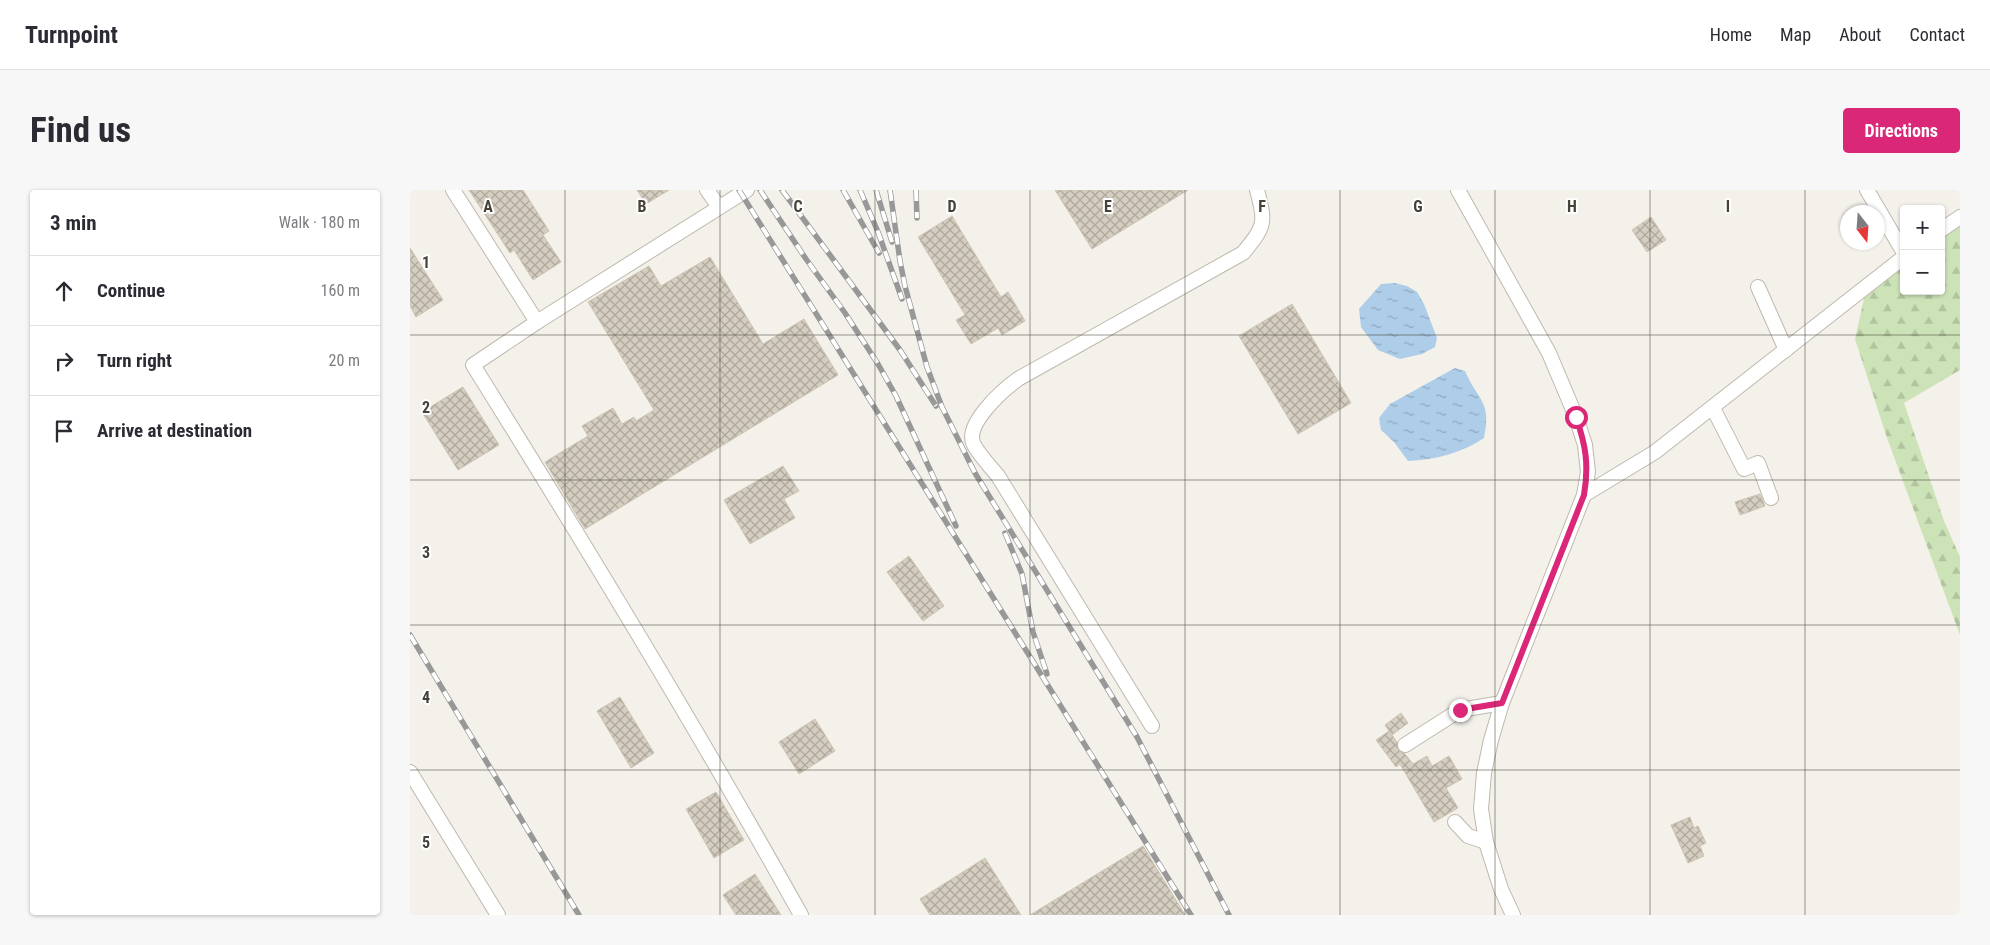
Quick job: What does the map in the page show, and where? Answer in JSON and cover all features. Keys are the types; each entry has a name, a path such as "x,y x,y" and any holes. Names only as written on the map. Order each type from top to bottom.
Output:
{"street":[{"path":"453,190 538,322"},
{"path":"707,190 719,206"},
{"path":"747,190 719,206 473,365 587,549 726,781 801,915"},
{"path":"1152,726 998,476 973,444 973,426 1000,392 1018,378 1243,254 1259,233 1263,215 1257,190"},
{"path":"1458,190 1549,353 1576,417 1585,444 1588,472 1584,495 1502,703 1490,740 1484,773 1481,809 1486,842 1502,890 1513,915"},
{"path":"1867,190 1902,250"},
{"path":"1945,227 1960,217"},
{"path":"1584,495 1655,452 1714,408 1900,261"},
{"path":"1758,287 1786,350"},
{"path":"1714,408 1744,468 1758,463 1771,498"},
{"path":"1405,745 1460,710 1502,703"},
{"path":"410,772 498,915"},
{"path":"1455,822 1468,836 1486,842"}],"green space":[{"path":"1960,219 1960,370 1904,403 1944,521 1960,557 1960,635 1887,438 1855,339 1865,294 1900,267 1900,295 1945,295 1945,231"}],"water":[{"path":"1395,283 1407,286 1417,292 1424,304 1437,338 1435,347 1422,354 1400,359 1378,350 1361,327 1359,309 1381,284"},
{"path":"1455,368 1465,371 1485,408 1486,426 1484,438 1467,448 1448,455 1408,461 1394,442 1381,430 1379,418 1390,404"}],"building":[{"path":"469,190 523,190 549,231 543,235 561,262 533,280 514,250 510,253"},
{"path":"637,190 669,190 646,204"},
{"path":"1055,190 1188,190 1092,249"},
{"path":"952,216 1001,297 1008,292 1025,321 1002,335 998,328 971,344 956,320 965,315 918,237"},
{"path":"1651,217 1666,240 1647,252 1632,230"},
{"path":"410,248 443,300 416,317 410,306"},
{"path":"710,257 763,344 804,319 838,375 585,529 545,462 588,436 582,426 613,408 622,424 634,417 636,421 654,410 588,302 649,266 661,286"},
{"path":"1292,304 1351,403 1298,434 1239,336"},
{"path":"463,387 499,445 458,470 422,412"},
{"path":"783,466 799,491 784,499 795,518 750,544 724,500"},
{"path":"1760,494 1765,506 1740,515 1735,502"},
{"path":"909,556 944,606 923,621 887,572"},
{"path":"620,697 654,753 631,768 597,711"},
{"path":"1401,713 1408,723 1392,735 1385,725"},
{"path":"815,719 835,751 799,774 779,742"},
{"path":"1389,731 1397,742 1398,750 1405,754 1413,764 1427,756 1432,766 1449,756 1462,779 1446,788 1458,808 1434,822 1400,764 1396,767 1376,740"},
{"path":"716,792 744,840 714,858 686,809"},
{"path":"1690,817 1694,828 1698,826 1706,843 1700,846 1704,856 1688,863 1671,825"},
{"path":"1143,846 1185,915 1030,915"},
{"path":"985,858 1021,915 930,915 920,899"},
{"path":"755,874 781,915 736,915 723,895"}],"railway":[{"path":"739,190 1191,915"},
{"path":"760,190 878,364 896,396 956,526"},
{"path":"782,190 900,350 936,406"},
{"path":"843,190 879,253"},
{"path":"860,190 878,232 902,299"},
{"path":"876,190 892,242"},
{"path":"890,190 905,286 927,367 942,407 975,473 1137,737 1229,915"},
{"path":"916,190 917,218"},
{"path":"1005,533 1022,574 1033,632 1047,674"},
{"path":"410,635 579,915"}],"route":[{"path":"1460,710 1502,703 1584,495 1588,472 1585,444 1576,417"}]}
